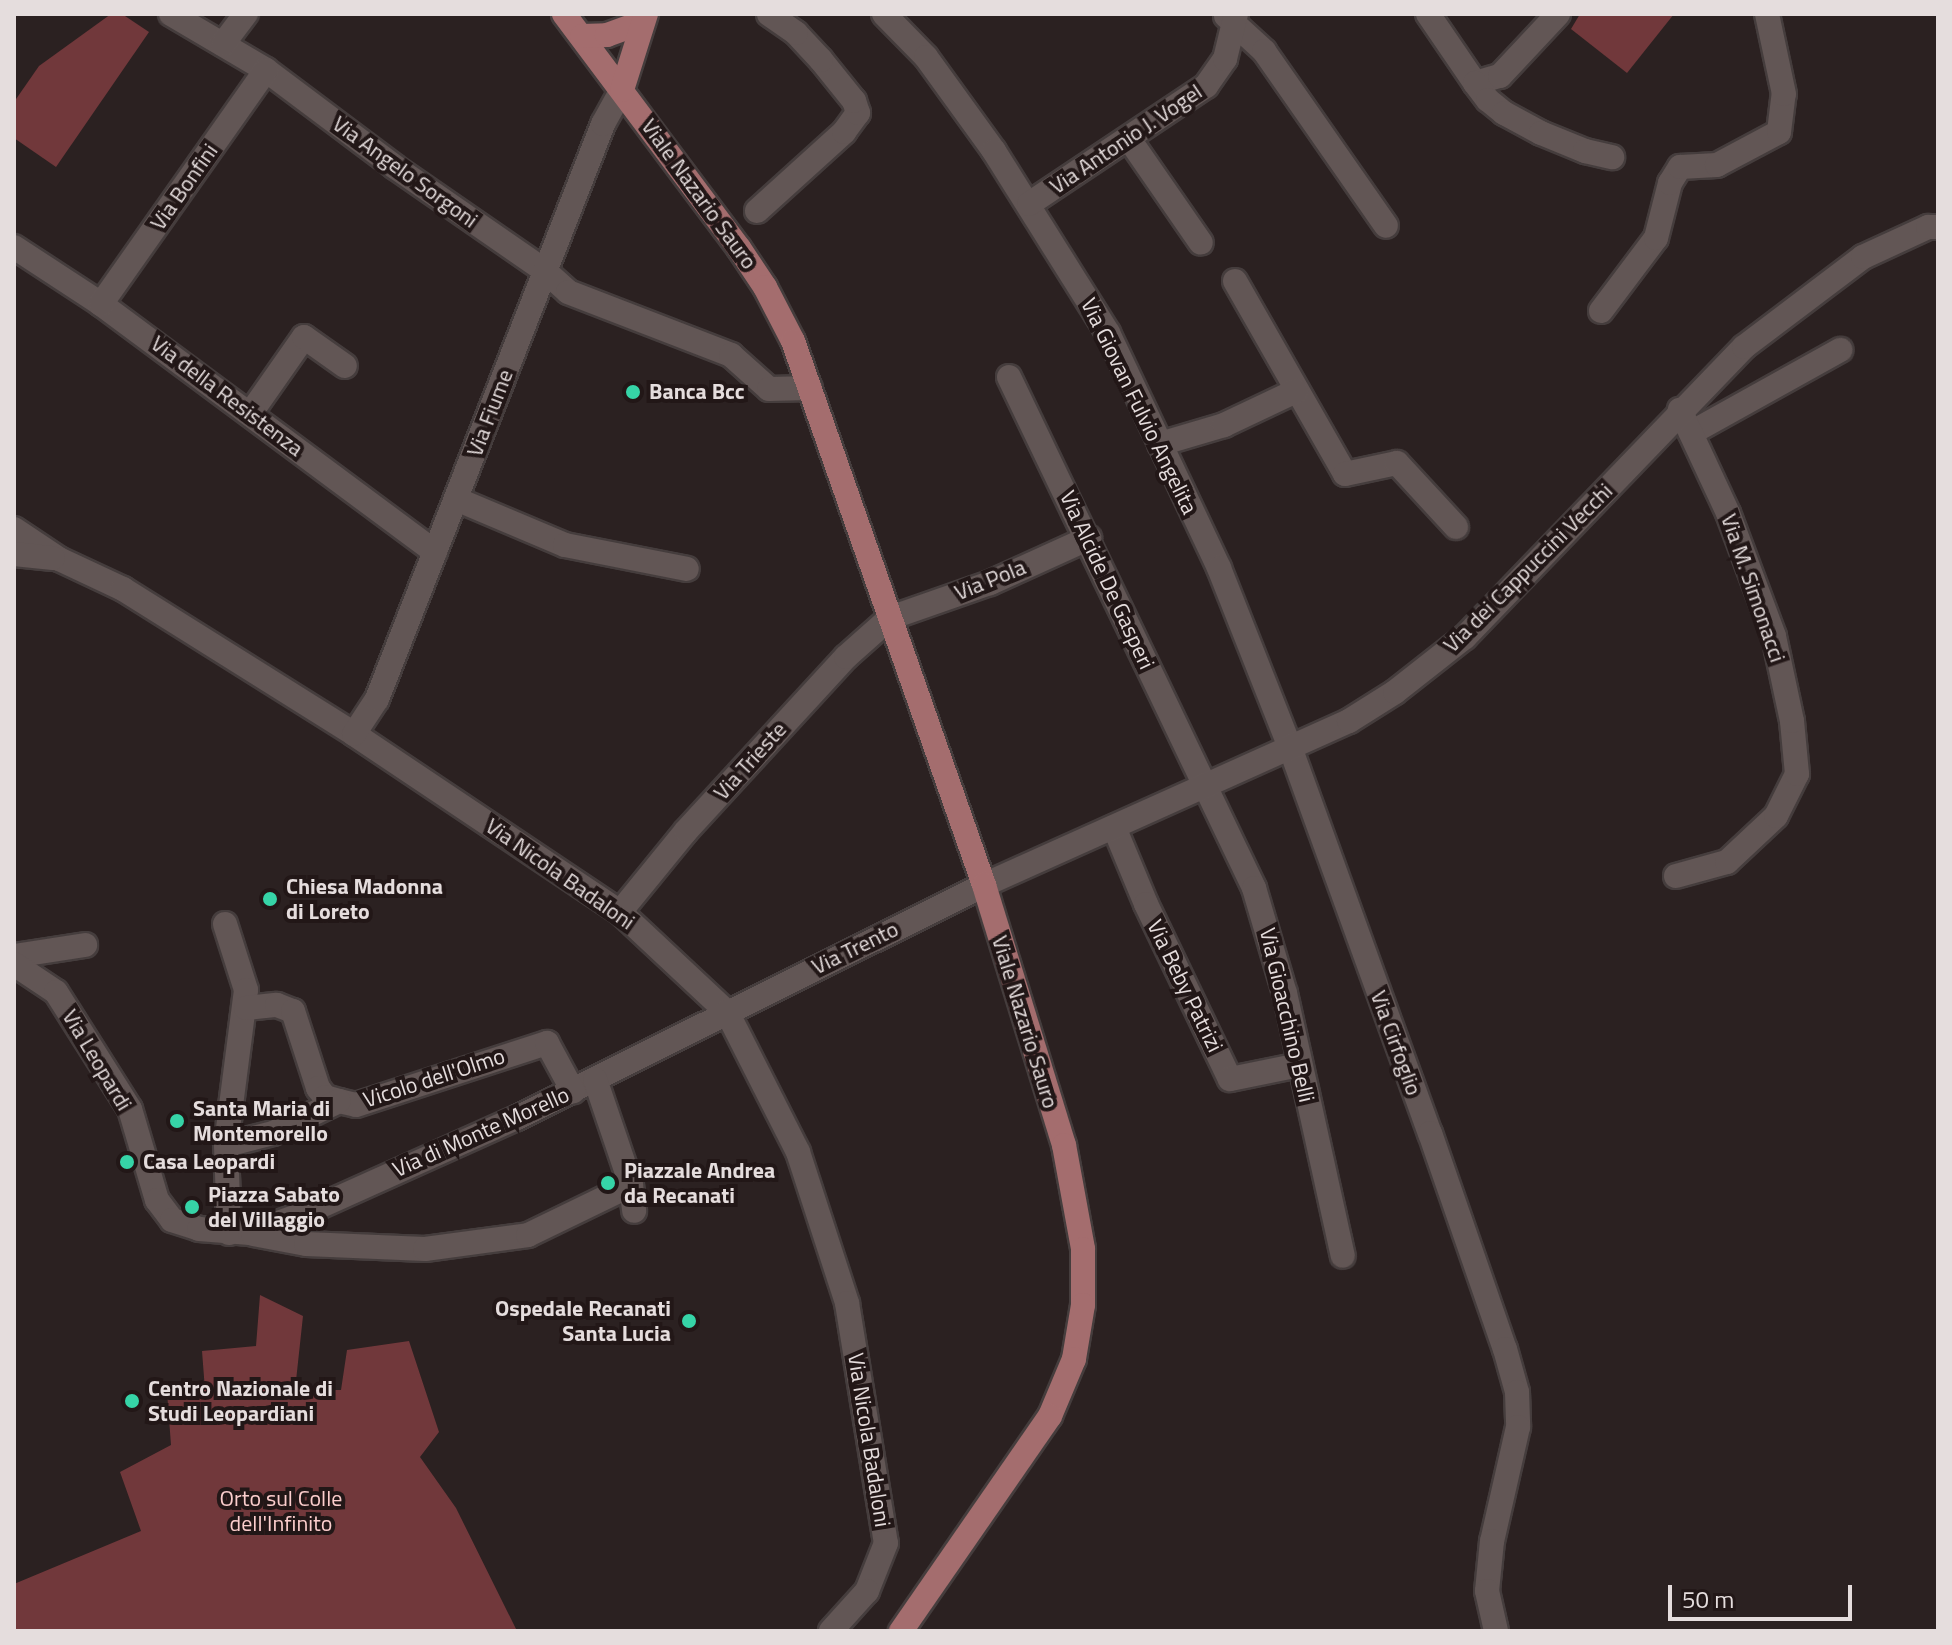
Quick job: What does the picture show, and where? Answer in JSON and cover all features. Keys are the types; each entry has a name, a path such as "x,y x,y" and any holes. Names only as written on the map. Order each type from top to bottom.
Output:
{"main road":[{"name":"Viale Nazario Sauro","path":"564,14 586,25 622,90 765,287 793,341 984,885 1064,1145 1083,1249 1083,1305 1074,1359 1050,1416 901,1631"},
{"path":"586,25 607,35 644,18"},
{"path":"622,90 644,18"}],"street":[{"name":"Via Angelo Sorgoni","path":"171,14 266,70 395,167 545,271"},
{"path":"223,44 246,14"},
{"path":"757,211 844,132 858,113 854,101 821,60 796,33 769,14"},
{"name":"Via Giovan Fulvio Angelita","path":"884,14 926,57 1029,204 1108,333 1219,568 1290,747"},
{"path":"1428,14 1475,83 1504,113 1585,151 1612,157"},
{"path":"1475,83 1500,76 1558,14"},
{"path":"1601,311 1656,238 1670,183 1680,167 1717,165 1779,132 1784,94 1767,14"},
{"name":"Via Antonio J. Vogel","path":"1029,204 1206,86 1225,59 1231,18"},
{"name":"Via Antonio J. Vogel","path":"1231,18 1264,51 1322,130 1386,226"},
{"name":"Via Bonfini","path":"101,304 266,70"},
{"name":"Via Fiume","path":"354,734 377,699 603,124 622,90"},
{"path":"1129,139 1201,243"},
{"name":"Via dei Cappuccini Vecchi","path":"984,885 1290,747 1372,706 1465,637 1680,410 1744,347 1863,257 1928,227 1938,227"},
{"name":"Via della Resistenza","path":"14,247 101,304 435,552"},
{"path":"545,271 568,292 731,355 769,389 810,388"},
{"path":"1235,281 1345,474 1397,463 1456,527"},
{"path":"250,414 304,337 345,366"},
{"path":"1691,433 1840,350"},
{"name":"Via Alcide De Gasperi","path":"1009,377 1089,538 1201,785"},
{"path":"1160,444 1224,425 1296,391"},
{"name":"Via M. Simonacci","path":"1676,876 1727,862 1776,816 1797,774 1792,721 1774,636 1728,513 1680,410"},
{"path":"456,499 565,545 687,569"},
{"name":"Via Nicola Badaloni","path":"14,529 59,559 123,589 354,734 620,912 727,1012 798,1152 849,1318 886,1543 867,1591 831,1631"},
{"name":"Via Pola","path":"890,618 990,583 1089,538"},
{"name":"Via Nicola Badaloni","path":"14,554 59,559"},
{"name":"Via Trieste","path":"620,912 751,760 846,657 890,618"},
{"name":"Via Cirfoglio","path":"1290,747 1502,1339 1517,1392 1518,1427 1492,1541 1487,1591 1496,1631"},
{"name":"Via Gioacchino Belli","path":"1201,785 1237,852 1267,926 1343,1256"},
{"name":"Via Beby Patrizi","path":"1114,827 1157,929 1230,1079 1299,1065"},
{"name":"Via Trento","path":"727,1012 984,885"},
{"path":"225,924 243,972 246,1008 226,1145 240,1233 306,1244 425,1249 528,1235 631,1185"},
{"path":"14,956 85,945"},
{"name":"Via Leopardi","path":"14,964 56,992 130,1109 157,1200 172,1220 199,1229 240,1233"},
{"path":"246,1008 277,1005 293,1011 318,1088 325,1097 339,1101"},
{"name":"Via di Monte Morello","path":"240,1233 303,1214 573,1091 727,1012"},
{"name":"Vicolo dell'Olmo","path":"226,1145 273,1133 339,1101 356,1105 413,1083 547,1043 573,1091"},
{"path":"595,1079 631,1185 634,1211"}],"green space":[{"path":"111,14 122,14 149,32 56,167 14,138 14,102 39,66"},
{"path":"1580,14 1674,14 1627,73 1571,29"},
{"name":"Orto sul Colle dell'Infinito","path":"260,1295 303,1316 295,1390 341,1390 347,1350 409,1341 439,1432 420,1457 456,1508 517,1631 14,1631 14,1584 141,1531 120,1472 171,1445 167,1392 205,1390 202,1351 256,1346"}],"place":[{"name":"Banca Bcc","path":"633,392"},
{"name":"Chiesa Madonna di Loreto","path":"270,899"},
{"name":"Santa Maria di Montemorello","path":"177,1121"},
{"name":"Casa Leopardi","path":"127,1162"},
{"name":"Piazzale Andrea da Recanati","path":"608,1183"},
{"name":"Piazza Sabato del Villaggio","path":"192,1207"},
{"name":"Ospedale Recanati Santa Lucia","path":"689,1321"},
{"name":"Centro Nazionale di Studi Leopardiani","path":"132,1401"}]}
